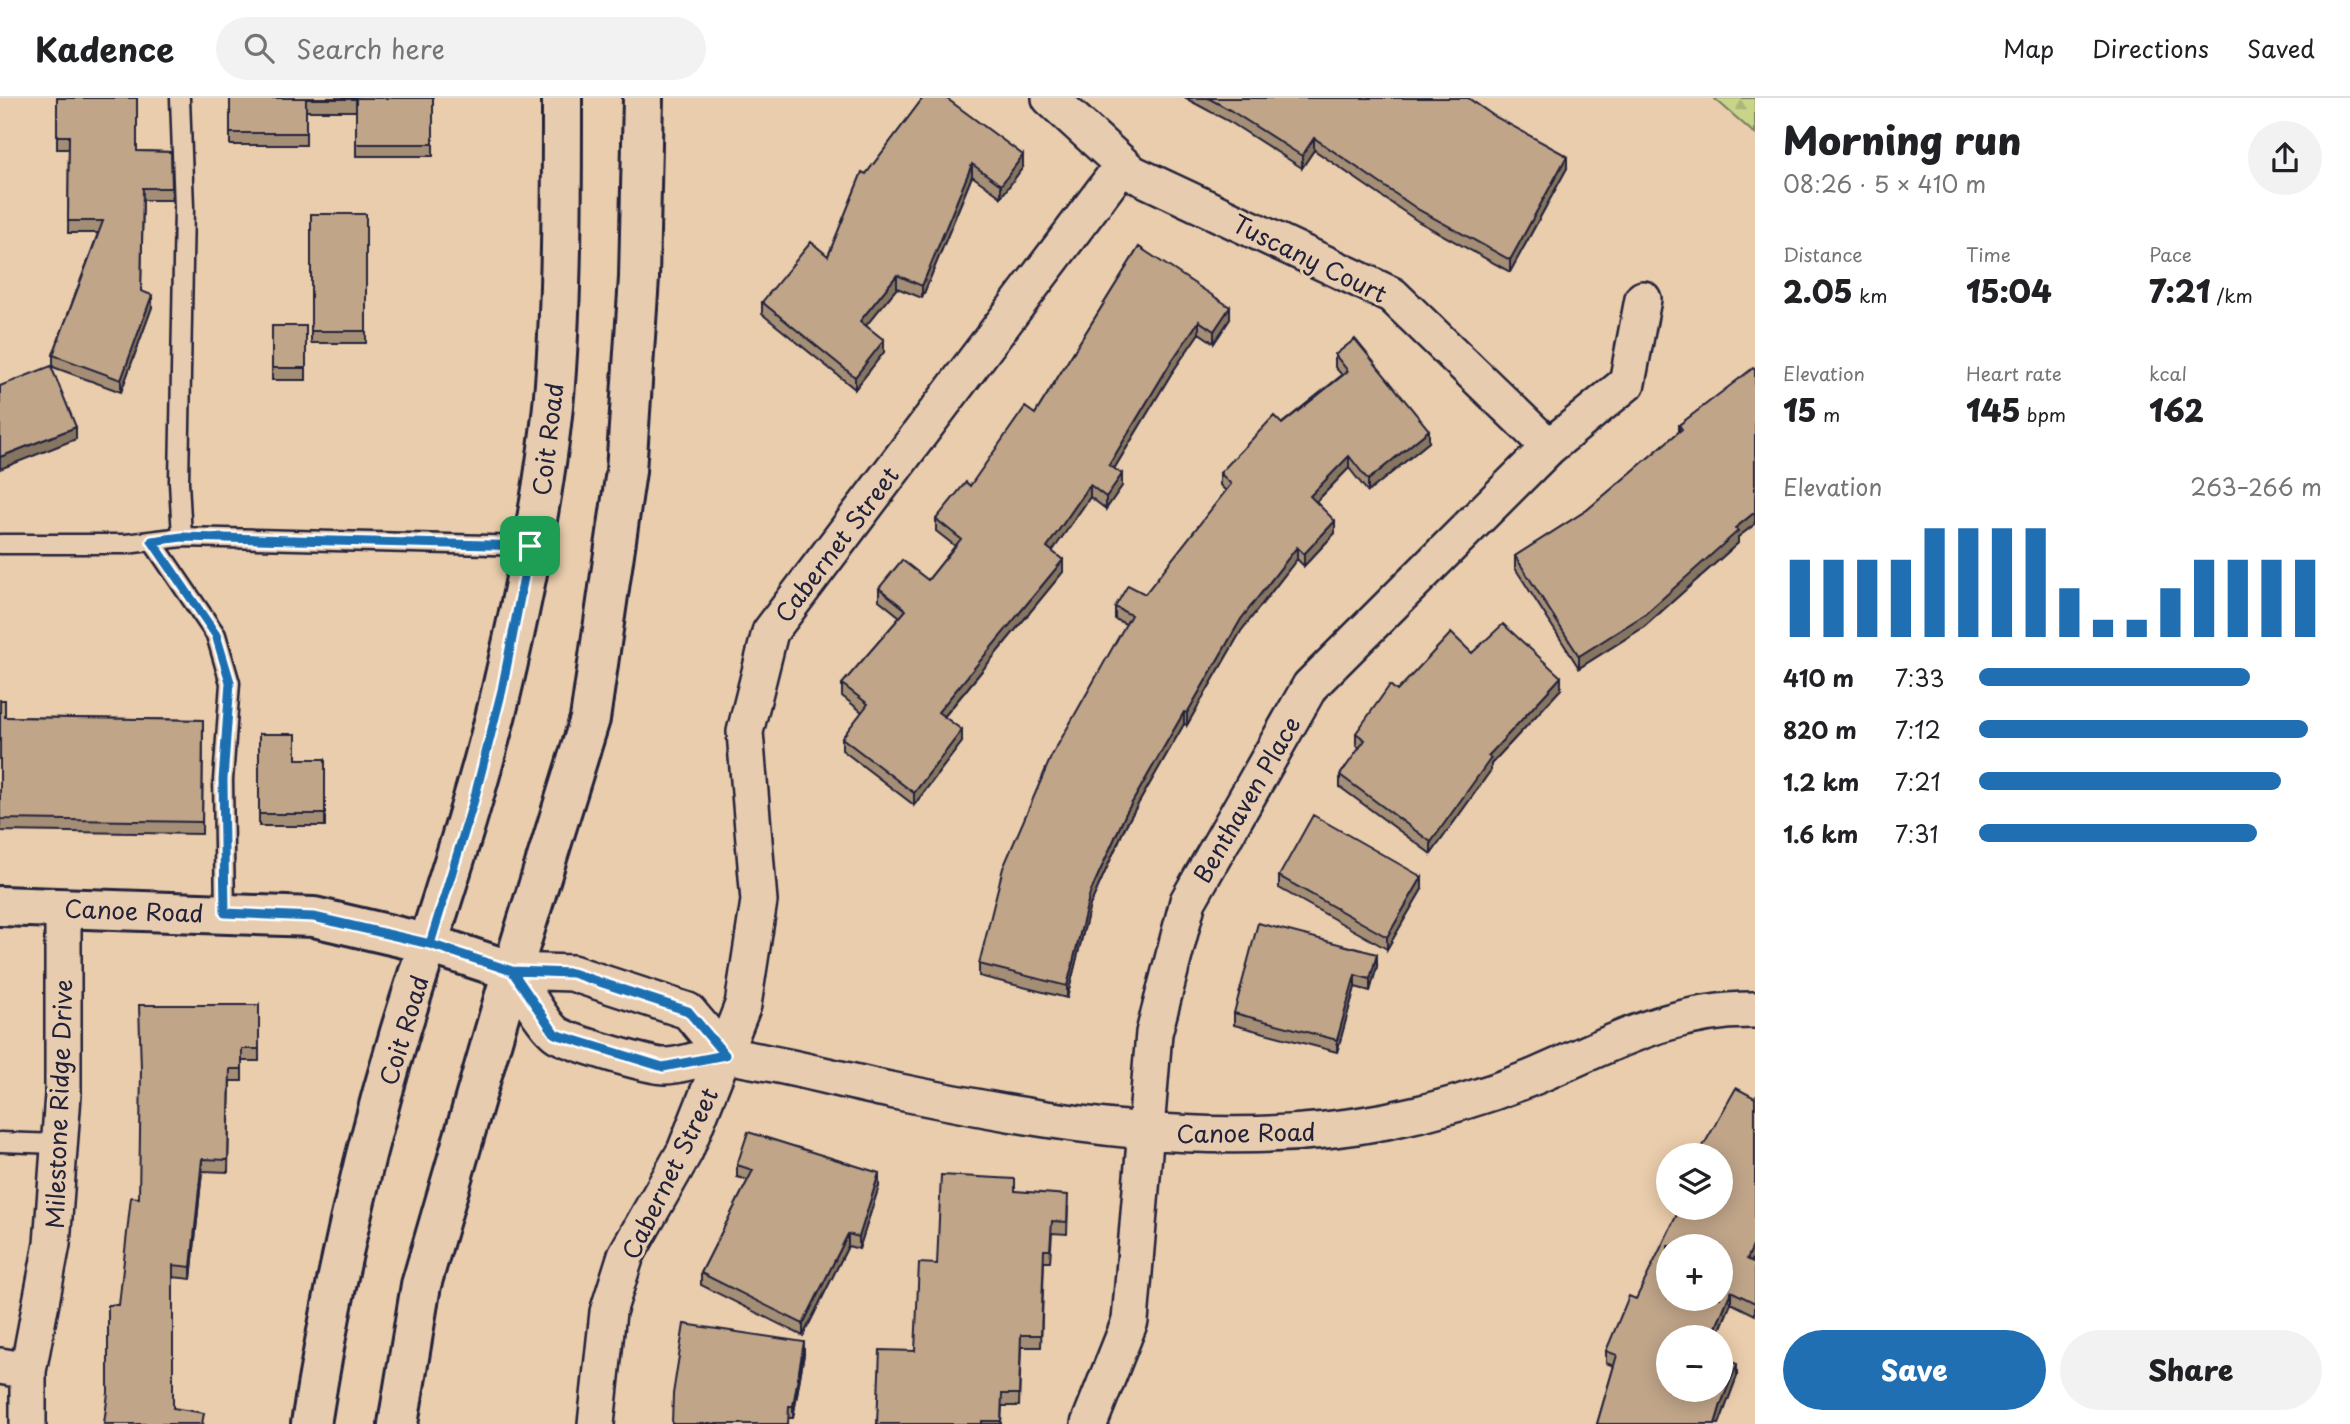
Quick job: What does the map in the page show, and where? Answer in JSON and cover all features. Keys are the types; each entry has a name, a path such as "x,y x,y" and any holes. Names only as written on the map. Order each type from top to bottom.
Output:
{"main road":[{"name":"Coit Road","path":"311,1424 331,1300 351,1212 400,1033 474,800 502,690 541,494 555,385 562,98"},
{"path":"398,1424 421,1285 592,705 626,471 639,278 643,98"},
{"name":"Canoe Road","path":"0,906 314,917 430,944 512,971"}],"street":[{"name":"Tuscany Court","path":"1050,98 1122,166 1392,295 1549,447"},
{"name":"Cabernet Street","path":"597,1424 608,1312 626,1255 685,1151 743,1005 759,901 746,733 770,632 1122,166"},
{"name":"Benthaven Place","path":"1090,1424 1130,1321 1154,1033 1188,901 1310,687 1549,447 1627,383 1643,299"},
{"name":"Milestone Ridge Drive","path":"28,1424 14,1368 52,1244 63,1095 63,907"},
{"name":"Canoe Road","path":"512,971 572,973 688,1011 725,1055"},
{"name":"Canoe Road","path":"512,971 555,1034 663,1067 725,1055 972,1107 1147,1132 1214,1136 1286,1135 1384,1121 1436,1110 1487,1095 1627,1034 1664,1021 1701,1014 1755,1010"}],"lane":[{"path":"180,98 184,208 179,482 182,537"},
{"path":"0,544 126,544 182,537 530,546"},
{"path":"152,541 216,635 230,682 223,780 225,913"},
{"path":"0,1142 59,1144"}],"green space":[{"path":"1714,98 1755,98 1755,134"}],"building":[{"path":"57,98 137,98 137,151 171,152 172,188 143,188 141,291 152,295 121,380 53,355 103,221 68,221 69,136 57,136"},
{"path":"230,98 433,98 433,144 356,144 356,99 306,99 306,133 230,133"},
{"path":"923,98 946,98 1023,155 1001,185 972,164 922,286 897,275 860,321 884,340 855,377 762,302 811,242 828,256 862,172 866,174"},
{"path":"1208,98 1468,98 1494,116 1567,156 1510,260 1419,210 1314,138 1302,156"},
{"path":"311,214 366,214 366,331 311,331"},
{"path":"1139,247 1230,307 1214,331 1199,321 1109,465 1122,474 1106,497 1090,485 1047,547 1063,560 938,712 962,730 914,793 842,738 868,704 842,684 906,610 879,588 902,560 928,580 961,539 936,519 966,482 970,486 1025,407 1035,414"},
{"path":"272,326 306,326 306,368 272,368"},
{"path":"1355,339 1429,430 1368,480 1349,456 1310,496 1335,521 1304,554 1297,547 1241,619 1187,713 1184,712 1126,813 1090,893 1067,986 979,964 1003,868 1051,757 1131,615 1115,607 1128,585 1145,594 1231,484 1220,473 1274,416 1282,424 1348,371 1335,355"},
{"path":"51,366 76,427 0,457 0,386"},
{"path":"1753,368 1755,512 1735,528 1738,531 1644,615 1579,656 1515,556 1587,510 1682,429 1679,425"},
{"path":"1503,624 1561,677 1488,756 1491,758 1431,842 1340,775 1365,740 1356,733 1390,685 1397,691 1451,633 1472,653"},
{"path":"0,700 5,700 5,717 203,720 202,822 0,819"},
{"path":"259,734 296,734 296,759 325,759 325,814 259,814"},
{"path":"1313,815 1422,877 1387,937 1279,876"},
{"path":"1258,923 1377,954 1370,979 1355,975 1337,1040 1234,1013"},
{"path":"139,1005 259,1005 259,1049 242,1049 242,1069 230,1069 228,1160 202,1159 191,1267 173,1265 173,1408 204,1413 202,1424 104,1424 108,1393 108,1305 119,1305 131,1197 139,1198"},
{"path":"1736,1088 1755,1098 1755,1242 1747,1259 1755,1263 1755,1303 1733,1292 1733,1234 1667,1234 1674,1220 1733,1220 1733,1143 1705,1143"},
{"path":"748,1132 879,1173 859,1237 848,1234 803,1324 701,1273 753,1170 737,1165"},
{"path":"941,1175 1015,1179 1015,1191 1068,1195 1067,1222 1052,1221 1050,1250 1044,1250 1041,1335 1021,1335 1019,1394 1002,1394 1001,1421 982,1421 982,1424 877,1424 880,1350 915,1351 919,1263 937,1264"},
{"path":"1656,1258 1656,1311 1723,1311 1717,1325 1656,1325 1656,1402 1722,1402 1715,1424 1597,1424 1617,1355 1606,1351 1629,1296 1636,1299"},
{"path":"684,1324 804,1342 793,1406 789,1406 788,1424 672,1424 673,1394"}],"route":[{"path":"530,546 182,537 152,541 216,635 230,682 223,780 225,913 314,917 430,944 512,971 572,973 688,1011 725,1055 663,1067 555,1034 512,971 430,944 474,800 502,690 530,546"}]}
